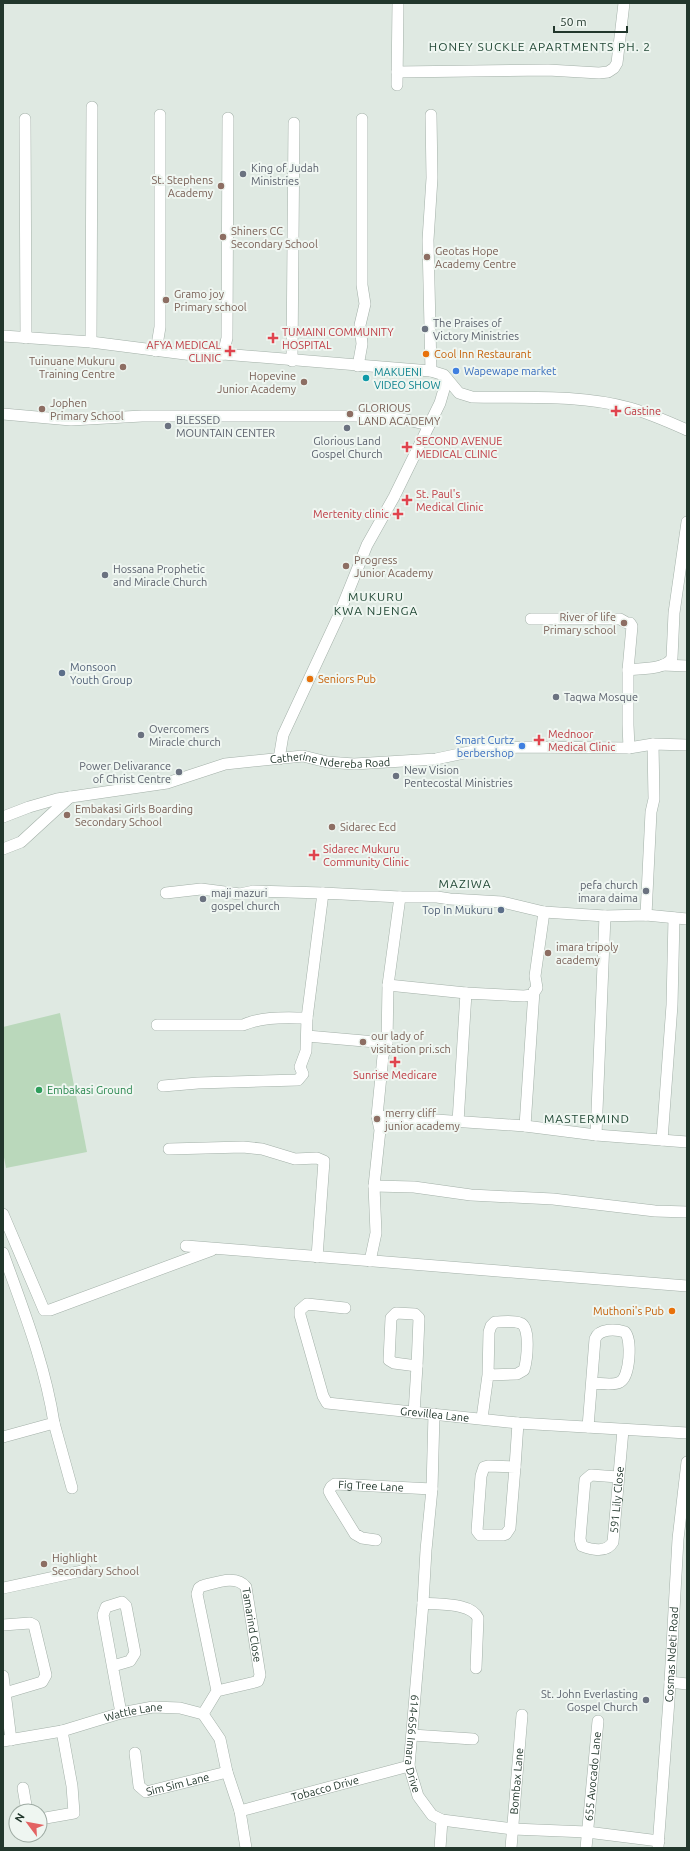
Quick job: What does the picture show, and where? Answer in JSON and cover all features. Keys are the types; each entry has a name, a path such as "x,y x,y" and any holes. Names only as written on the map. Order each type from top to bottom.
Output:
{"street":[{"path":"397,85 398,3"},
{"path":"397,72 474,70 608,72 614,68 617,63 624,3"},
{"path":"90,342 92,107"},
{"path":"156,351 160,327 160,115"},
{"path":"431,115 432,178 428,240 431,371"},
{"path":"25,118 26,338"},
{"path":"223,354 227,338 228,118"},
{"path":"358,366 362,344 360,325 364,304 362,277 362,119"},
{"path":"292,361 294,123"},
{"path":"3,336 90,342 193,355 223,354 292,361 431,371 444,375 459,393 472,397 554,397 590,400 631,408 687,430"},
{"path":"279,759 283,735 338,617 367,545 394,497 440,403 448,379"},
{"path":"3,414 71,420 142,416 361,416 394,418 429,424"},
{"path":"664,665 669,663 672,658 674,613 687,522"},
{"path":"531,618 620,619 630,623 632,626 628,670 629,748"},
{"path":"628,670 664,665 687,666"},
{"path":"646,915 651,812 654,798 653,744"},
{"name":"Catherine Ndereba Road","path":"3,817 29,807 70,797 167,783 225,764 303,756 327,762 354,764 436,759 491,749 522,747 629,748 653,744 687,745"},
{"path":"3,848 21,842 70,797"},
{"path":"166,893 201,889 240,894 254,891 400,897 437,897 456,900 502,902 544,912 604,916 646,915 687,919"},
{"path":"162,1086 198,1083 298,1080 303,1074 300,1067 306,1051 307,1018 324,893"},
{"path":"370,1261 376,1233 374,1186 380,1130 377,1116 383,1056 387,1044 388,986 400,897"},
{"path":"388,986 466,993 524,996 532,995 537,988 535,976 544,912"},
{"path":"596,1135 604,916"},
{"path":"662,1140 672,1005 674,918"},
{"path":"525,1126 534,991"},
{"path":"458,1122 466,993"},
{"path":"157,1025 243,1025 254,1020 268,1018 307,1018"},
{"path":"307,1036 387,1044"},
{"path":"377,1116 525,1126 596,1135 687,1142"},
{"path":"169,1149 243,1147 262,1149 295,1159 317,1158 324,1161 318,1257"},
{"path":"374,1186 414,1187 470,1195 553,1199 655,1212 687,1212"},
{"path":"3,1214 44,1310 50,1310 216,1249"},
{"path":"186,1246 687,1286"},
{"path":"3,1253 38,1354 50,1396 54,1423 72,1488"},
{"name":"Grevillea Lane","path":"345,1308 307,1304 300,1310 324,1400 331,1404 482,1418 518,1423 687,1433"},
{"path":"414,1412 417,1366 419,1318 415,1314 396,1313 391,1318 389,1360 394,1363 417,1366"},
{"path":"482,1418 488,1375 489,1332 491,1326 495,1322 518,1322 523,1324 527,1330 526,1363 524,1370 517,1374 488,1375"},
{"path":"588,1427 595,1339 602,1331 618,1330 626,1332 630,1340 628,1368 623,1381 616,1384 592,1383"},
{"name":"614-656 Imara Drive","path":"434,1414 432,1489 409,1766 418,1796 432,1815 442,1820"},
{"path":"3,1437 54,1423"},
{"path":"515,1467 488,1466 482,1469 476,1526 478,1534 503,1535 508,1531 515,1467 518,1423"},
{"name":"591 Lily Close","path":"618,1477 591,1475 585,1480 580,1539 582,1546 605,1550 613,1542 623,1430"},
{"name":"Cosmas Ndeti Road","path":"659,1844 678,1539 687,1462"},
{"name":"Fig Tree Lane","path":"372,1539 362,1538 355,1534 329,1491 332,1485 432,1489"},
{"path":"3,1588 86,1570"},
{"name":"Tamarind Close","path":"233,1580 241,1582 246,1587 260,1671 259,1678 250,1684 217,1691 198,1599 198,1591 202,1586 233,1580"},
{"path":"113,1666 130,1661 135,1653 126,1606 122,1602 109,1605 103,1612 121,1713"},
{"path":"423,1603 462,1606 476,1613 478,1618 476,1668"},
{"path":"3,1625 34,1624 46,1675 42,1682 5,1693"},
{"path":"3,1676 7,1741"},
{"path":"670,1682 687,1684"},
{"path":"217,1691 203,1714 220,1739 227,1772 240,1811 243,1847"},
{"name":"Wattle Lane","path":"7,1741 62,1731 121,1713 153,1707 180,1708 203,1714"},
{"name":"Bombax Lane","path":"511,1848 522,1715"},
{"name":"655 Avocado Lane","path":"586,1848 598,1722"},
{"path":"48,1818 74,1813 71,1781 62,1731"},
{"path":"412,1735 473,1739"},
{"name":"Sim Sim Lane","path":"135,1753 139,1786 146,1792 227,1772"},
{"name":"Tobacco Drive","path":"240,1811 409,1766"},
{"path":"23,1788 26,1803"},
{"path":"440,1848 442,1820 513,1829 587,1832 659,1844"}],"green space":[{"name":"Embakasi Ground","path":"60,1013 87,1152 6,1168 3,1152 3,1027"}],"place":[{"name":"King of Judah Ministries","path":"243,174"},
{"name":"St. Stephens Academy","path":"221,186"},
{"name":"Shiners CC Secondary School","path":"223,237"},
{"name":"Geotas Hope Academy Centre","path":"427,257"},
{"name":"Gramo joy Primary school","path":"166,300"},
{"name":"The Praises of Victory Ministries","path":"425,329"},
{"name":"TUMAINI COMMUNITY HOSPITAL","path":"273,338"},
{"name":"AFYA MEDICAL CLINIC","path":"230,351"},
{"name":"Cool Inn Restaurant","path":"426,354"},
{"name":"Tuinuane Mukuru Training Centre","path":"123,367"},
{"name":"Wapewape market","path":"456,371"},
{"name":"MAKUENI VIDEO SHOW","path":"366,378"},
{"name":"Hopevine Junior Academy","path":"304,382"},
{"name":"Jophen Primary School","path":"42,409"},
{"name":"Gastine","path":"616,411"},
{"name":"GLORIOUS LAND ACADEMY","path":"350,414"},
{"name":"BLESSED MOUNTAIN CENTER","path":"168,426"},
{"name":"Glorious Land Gospel Church","path":"347,428"},
{"name":"SECOND AVENUE MEDICAL CLINIC","path":"407,447"},
{"name":"St. Paul's Medical Clinic","path":"407,500"},
{"name":"Mertenity clinic","path":"398,514"},
{"name":"Progress Junior Academy","path":"346,566"},
{"name":"Hossana Prophetic and Miracle Church","path":"105,575"},
{"name":"River of life Primary school","path":"624,623"},
{"name":"Monsoon Youth Group","path":"62,673"},
{"name":"Seniors Pub","path":"310,679"},
{"name":"Taqwa Mosque","path":"556,697"},
{"name":"Overcomers Miracle church","path":"141,735"},
{"name":"Mednoor Medical Clinic","path":"539,740"},
{"name":"Smart Curtz berbershop","path":"522,746"},
{"name":"Power Delivarance of Christ Centre","path":"179,772"},
{"name":"New Vision Pentecostal Ministries","path":"396,776"},
{"name":"Embakasi Girls Boarding Secondary School","path":"67,815"},
{"name":"Sidarec Ecd","path":"332,827"},
{"name":"Sidarec Mukuru Community Clinic","path":"314,855"},
{"name":"pefa church imara daima","path":"646,891"},
{"name":"maji mazuri gospel church","path":"203,899"},
{"name":"Top In Mukuru","path":"501,910"},
{"name":"imara tripoly academy","path":"548,953"},
{"name":"our lady of visitation pri.sch","path":"363,1042"},
{"name":"Sunrise Medicare","path":"395,1062"},
{"name":"Embakasi Ground","path":"39,1090"},
{"name":"merry cliff junior academy","path":"377,1119"},
{"name":"Muthoni's Pub","path":"672,1311"},
{"name":"Highlight Secondary School","path":"44,1564"},
{"name":"St. John Everlasting Gospel Church","path":"646,1700"}],"district":[{"name":"HONEY SUCKLE APARTMENTS PH. 2","path":"540,47"},
{"name":"MUKURU KWA NJENGA","path":"376,604"},
{"name":"MAZIWA","path":"465,884"},
{"name":"MASTERMIND","path":"587,1119"}]}
